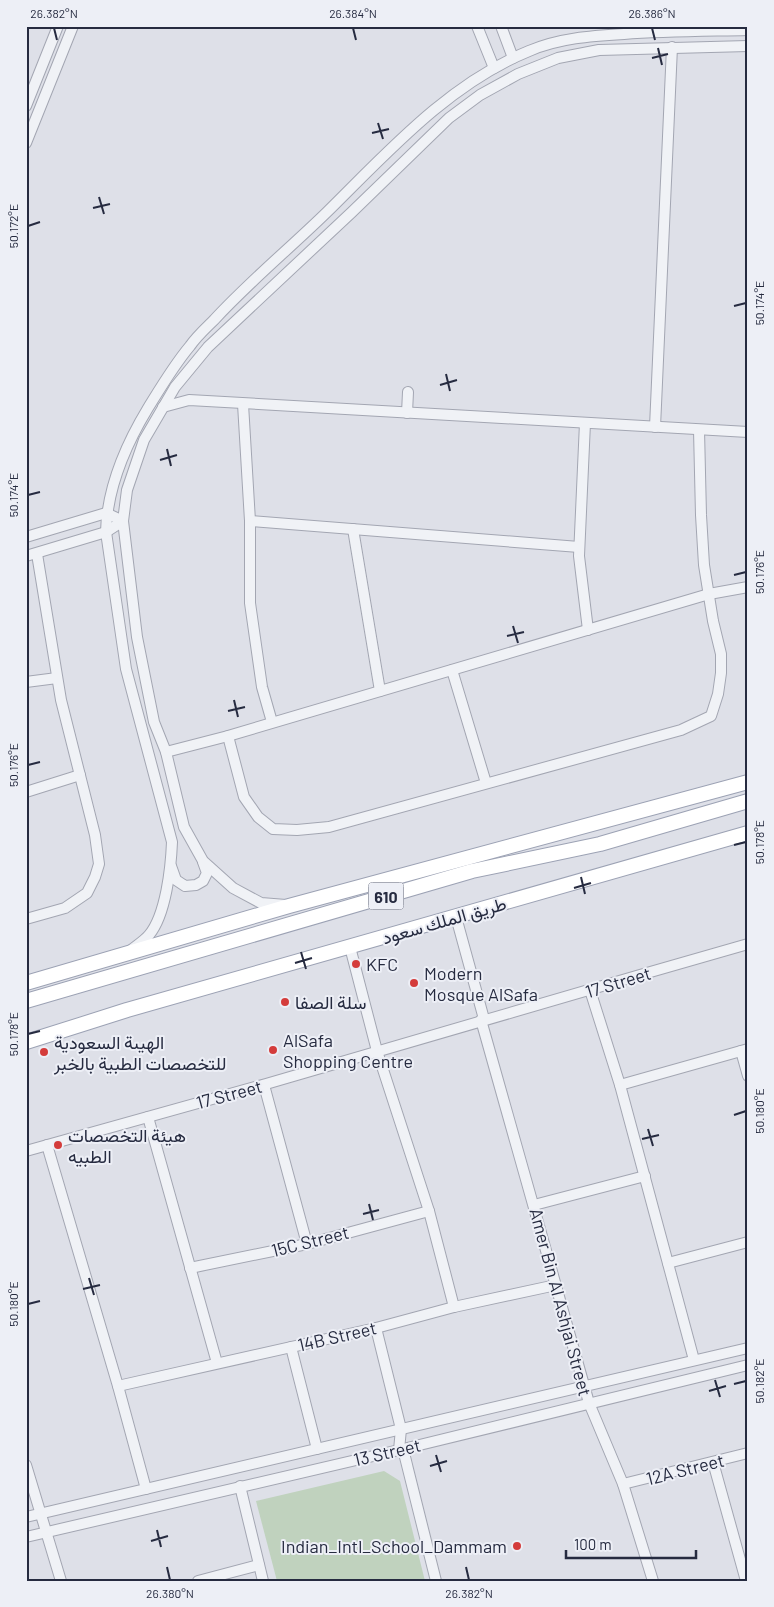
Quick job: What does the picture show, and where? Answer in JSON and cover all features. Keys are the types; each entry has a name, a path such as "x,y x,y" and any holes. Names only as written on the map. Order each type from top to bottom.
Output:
{"main road":[{"path":"26,983 289,906 741,783"},
{"name":"610","path":"26,1001 472,871 600,844 748,801"},
{"name":"طريق الملك سعود","path":"26,1042 127,1010 748,833"}],"street":[{"path":"26,106 58,26"},
{"path":"26,143 73,26"},
{"path":"477,26 494,68"},
{"path":"501,26 514,58"},
{"path":"128,953 150,934 163,907 171,865 172,842 126,669 106,532 106,513 110,492 132,433 159,390 190,345 228,305 406,134 461,88 529,50 571,38 709,29 748,30"},
{"path":"171,865 176,880 185,886 196,886 203,881 206,873 203,861 184,827 166,752 154,722 137,637 122,521 127,490 144,440 176,387 208,347 449,118 480,95 518,74 558,58 599,50 748,46"},
{"path":"655,427 672,47"},
{"path":"407,413 408,392"},
{"path":"163,407 189,400 748,432"},
{"path":"242,404 250,521 250,603 262,687 272,722"},
{"path":"585,423 579,556 588,630"},
{"path":"228,736 244,797 258,817 272,829 297,830 329,827 681,730 711,716 718,694 721,654 704,565 699,430"},
{"path":"26,537 106,513 122,521"},
{"path":"26,919 65,908 87,893 99,864 95,835 61,700 32,555 106,532 122,521"},
{"path":"250,521 579,547"},
{"path":"353,529 380,691"},
{"path":"166,752 228,736 709,594 748,587"},
{"path":"452,670 486,783"},
{"path":"26,682 57,678"},
{"path":"741,783 748,773"},
{"path":"26,792 80,775"},
{"path":"203,861 233,888 260,903 289,906"},
{"name":"Amer Bin Al Ashjai Street","path":"456,917 482,1020 589,1403 623,1484 653,1581"},
{"name":"17 Street","path":"26,1151 264,1085 748,944"},
{"path":"350,947 377,1051 429,1211 454,1307"},
{"path":"590,990 620,1085 694,1360"},
{"path":"620,1085 744,1050 748,1076"},
{"path":"264,1085 307,1244"},
{"path":"148,1116 217,1363"},
{"path":"47,1145 118,1386 146,1489"},
{"path":"534,1205 645,1176"},
{"name":"15C Street","path":"190,1268 307,1244 429,1211"},
{"path":"668,1263 748,1242"},
{"name":"14B Street","path":"118,1386 556,1285"},
{"path":"376,1328 401,1429 401,1449 436,1581"},
{"path":"291,1347 317,1449"},
{"name":"13 Street","path":"26,1517 748,1348"},
{"name":"13 Street","path":"26,1537 748,1365"},
{"name":"12A Street","path":"623,1484 748,1453"},
{"path":"713,1462 746,1581"},
{"path":"26,1465 61,1581"},
{"path":"240,1486 262,1581"},
{"path":"198,1581 259,1565"}],"green space":[{"path":"384,1471 400,1481 425,1581 277,1581 256,1501"}],"place":[{"name":"KFC","path":"356,964"},
{"name":"Modern Mosque AlSafa","path":"414,983"},
{"name":"سلة الصفا","path":"285,1002"},
{"name":"AlSafa Shopping Centre","path":"273,1050"},
{"name":"الهيىة السعودية للتخصصات الطبية بالخبر","path":"44,1052"},
{"name":"هيئة التخصصات الطبيه","path":"58,1145"},
{"name":"Indian_Intl_School_Dammam","path":"517,1546"}]}
